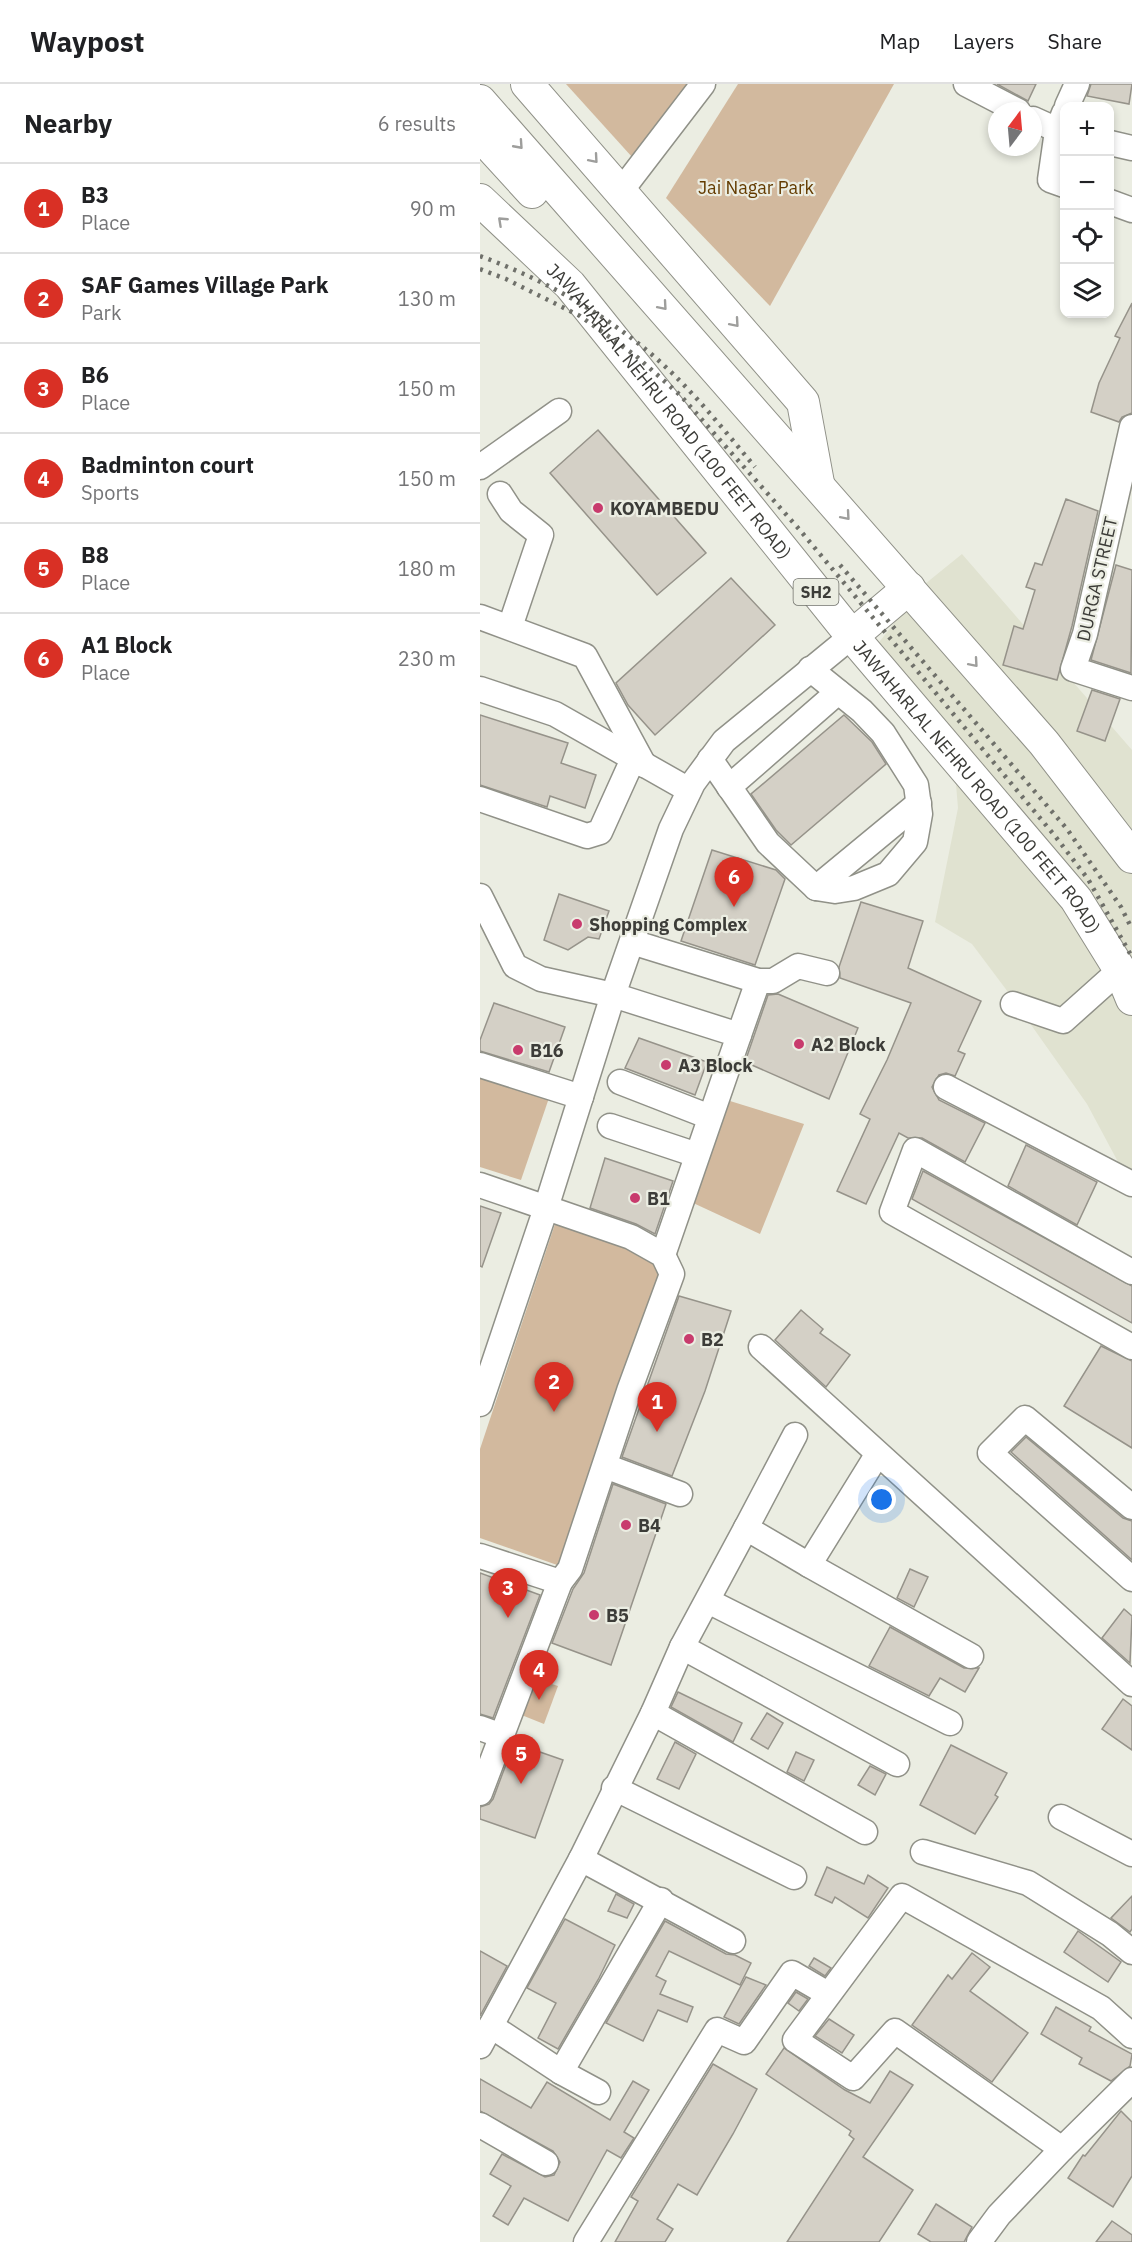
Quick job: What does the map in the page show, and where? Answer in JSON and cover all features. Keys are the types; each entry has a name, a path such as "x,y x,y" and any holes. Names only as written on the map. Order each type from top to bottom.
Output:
{"main road":[{"path":"527,84 803,402 818,484"},
{"path":"480,101 909,588 1129,844"},
{"path":"480,135 608,273 639,279"},
{"path":"480,164 560,250 569,264 570,285"},
{"name":"JAWAHARLAL NEHRU ROAD (100 FEET ROAD)","path":"480,200 570,285 852,636 1076,899 1120,970 1132,999"},
{"path":"852,636 909,588"}],"street":[{"path":"621,191 703,84"},
{"path":"966,84 1001,102"},
{"path":"1069,102 1077,84"},
{"path":"1042,121 1060,126"},
{"path":"1060,135 1050,180 1060,183"},
{"path":"1114,144 1132,148"},
{"path":"1114,203 1132,210"},
{"path":"480,467 559,411"},
{"name":"DURGA STREET","path":"1132,427 1085,634 1073,669 1132,688"},
{"path":"500,494 511,511 541,535 510,627"},
{"path":"480,617 585,656 639,762"},
{"path":"482,1391 546,1208 613,995 671,829 689,790 724,741 852,636"},
{"path":"710,759 768,843 816,888 835,891 854,888 888,874 915,842 919,803 916,785 883,733 810,669"},
{"path":"480,689 555,714 689,790"},
{"path":"729,787 838,692"},
{"path":"480,799 587,836 600,832 639,762"},
{"path":"816,888 919,803"},
{"path":"480,896 488,933 515,966 541,979 613,995 739,1035"},
{"path":"632,942 758,981 773,981 798,966 827,973"},
{"path":"1013,1004 1064,1021 1120,970"},
{"path":"663,1255 758,981"},
{"path":"480,1065 581,1097"},
{"path":"620,1082 710,1118"},
{"path":"946,1087 1132,1184"},
{"path":"610,1126 697,1155"},
{"path":"1132,1272 915,1150 892,1212 1132,1347"},
{"path":"480,1185 631,1237 663,1255 672,1274 629,1391 570,1569 560,1582 491,1732 480,1794"},
{"path":"761,1347 877,1455 1132,1684"},
{"path":"1132,1507 1024,1418 990,1453 1132,1579"},
{"path":"597,2092 485,2036 581,1859 614,1788 653,1713 682,1647 795,1436"},
{"path":"809,1565 877,1455"},
{"path":"605,1466 680,1494"},
{"path":"746,1528 971,1656"},
{"path":"480,1556 560,1582"},
{"path":"708,1601 950,1723"},
{"path":"682,1647 897,1764"},
{"path":"653,1713 865,1832"},
{"path":"614,1788 794,1877"},
{"path":"1062,1817 1132,1854"},
{"path":"923,1852 1028,1883 1110,1934 1132,1952"},
{"path":"581,1859 661,1900 733,1941"},
{"path":"1062,2149 895,2031 853,2078 795,2040 902,1896 1101,2008 1132,2036"},
{"path":"561,2072 661,1900"},
{"path":"586,2242 717,2030 744,2042 792,1973 828,1994"},
{"path":"979,2242 999,2215 1132,2080"},
{"path":"480,2125 546,2163"}],"shaded area":[{"path":"962,554 1132,750 1132,1188 1087,1104 1005,988 972,944 935,922 958,808 955,772 865,660 925,584"}],"green space":[{"path":"566,84 692,84 642,168"},
{"name":"Jai Nagar Park","path":"738,84 894,84 770,306 666,198"},
{"path":"480,1072 550,1095 521,1180 480,1167"},
{"path":"730,1101 804,1124 760,1234 691,1202"},
{"path":"555,1224 616,1242 668,1262 560,1566 480,1538 480,1449"},
{"path":"533,1678 558,1686 544,1724 519,1714"}],"building":[{"path":"997,84 1036,84 1028,101"},
{"path":"1091,84 1132,84 1129,104 1087,96"},
{"path":"1132,303 1132,413 1122,417 1119,422 1091,412 1099,383 1120,338 1115,336"},
{"name":"KOYAMBEDU","path":"598,430 706,553 657,595 550,473"},
{"path":"1066,499 1098,511 1072,626 1057,680 1003,665 1014,626 1023,629 1035,590 1026,587 1035,563 1042,565"},
{"path":"1116,565 1132,570 1131,673 1091,660"},
{"path":"731,578 775,625 655,735 628,705 616,683"},
{"path":"1092,690 1120,699 1105,741 1077,731"},
{"path":"480,715 568,743 561,763 596,775 585,808 550,796 547,807 480,785"},
{"path":"844,715 872,742 886,764 791,845 776,830 751,794"},
{"path":"712,850 776,870 785,879 755,965 681,941"},
{"name":"Shopping Complex","path":"559,894 609,911 599,939 588,937 568,950 544,940"},
{"path":"861,902 923,921 908,968 981,1001 958,1051 965,1054 955,1076 946,1073 939,1075 932,1087 939,1100 985,1123 965,1162 922,1138 908,1138 899,1133 866,1204 837,1191 870,1119 860,1114 887,1060 911,1003 840,978 839,967"},
{"name":"A2 Block","path":"778,994 858,1028 829,1099 745,1062 768,995"},
{"name":"B16","path":"494,1003 565,1027 549,1072 480,1051 480,1040"},
{"name":"A3 Block","path":"639,1038 707,1062 695,1095 625,1068"},
{"path":"1026,1145 1097,1182 1077,1225 1008,1186"},
{"name":"B1","path":"605,1158 673,1181 655,1234 636,1224 590,1208"},
{"path":"923,1171 1132,1286 1132,1323 912,1199"},
{"path":"480,1206 501,1213 482,1267 480,1266"},
{"path":"679,1296 731,1311 705,1391 672,1476 622,1457"},
{"path":"801,1310 823,1329 820,1333 850,1355 826,1387 775,1340"},
{"path":"1101,1346 1132,1361 1132,1448 1064,1406"},
{"path":"1026,1437 1123,1518 1132,1521 1132,1560 1011,1452"},
{"path":"613,1484 666,1504 611,1665 552,1643 573,1589 584,1573"},
{"path":"910,1569 928,1577 914,1607 897,1598"},
{"path":"480,1573 540,1595 493,1718 480,1714"},
{"path":"1124,1609 1132,1616 1130,1663 1102,1638"},
{"path":"890,1627 964,1668 979,1668 965,1692 940,1678 929,1696 869,1666"},
{"path":"678,1692 742,1723 733,1742 671,1707"},
{"path":"1123,1699 1132,1706 1132,1750 1102,1729"},
{"path":"767,1713 783,1723 768,1749 751,1739"},
{"path":"675,1742 696,1754 679,1789 657,1779"},
{"path":"514,1743 563,1760 535,1838 480,1819 480,1807 489,1804 493,1799"},
{"path":"951,1745 1007,1773 995,1795 998,1797 975,1834 920,1805"},
{"path":"796,1752 814,1760 804,1781 787,1772"},
{"path":"870,1766 886,1774 875,1795 858,1785"},
{"path":"827,1867 864,1884 868,1875 888,1888 868,1918 835,1897 832,1903 815,1895"},
{"path":"616,1894 634,1904 627,1918 608,1911"},
{"path":"1132,1896 1132,1929 1130,1932 1111,1918"},
{"path":"565,1919 615,1945 599,1978 558,2049 538,2038 556,2003 527,1988"},
{"path":"665,1921 726,1954 735,1955 751,1963 740,1985 669,1951 656,1976 666,1981 660,1994 693,2007 687,2022 658,2010 643,2041 606,2023"},
{"path":"1078,1931 1121,1962 1108,1982 1064,1952"},
{"path":"480,1951 507,1966 480,2016"},
{"path":"972,1953 990,1967 970,1991 1028,2033 992,2082 912,2025 948,1975 952,1979"},
{"path":"814,1958 831,1968 825,1976 809,1966"},
{"path":"746,1977 766,1985 739,2024 724,2017"},
{"path":"796,1992 808,1999 799,2011 788,2003"},
{"path":"1056,2007 1091,2027 1089,2031 1132,2054 1130,2066 1111,2081 1079,2064 1082,2058 1041,2034"},
{"path":"829,2019 854,2035 842,2053 815,2036"},
{"path":"784,2048 845,2090 870,2103 890,2071 913,2085 863,2157 913,2190 879,2242 787,2242 854,2139 849,2135 851,2131 766,2074"},
{"path":"713,2064 757,2089 733,2134 697,2195 678,2184 657,2219 673,2229 665,2242 615,2242 638,2201 631,2197"},
{"path":"480,2079 531,2108 547,2082 610,2120 633,2081 649,2090 624,2132 634,2138 621,2158 607,2150 568,2221 524,2198 508,2225 493,2216 511,2186 490,2174 502,2154 545,2177 554,2175 560,2162 553,2151 480,2111"},
{"path":"1121,2111 1132,2122 1132,2176 1113,2207 1068,2178 1083,2155 1085,2156"},
{"path":"936,2204 972,2227 964,2242 931,2242 918,2234"},
{"path":"1112,2221 1132,2235 1132,2242 1096,2242"}],"railway":[{"path":"480,256 528,276 573,299 637,342 683,384 755,467"},
{"path":"480,269 506,279 580,316 636,356 680,395 799,529 1055,836 1088,879 1132,957"},
{"path":"840,565 1067,829 1121,907 1132,929"}],"place":[{"name":"KOYAMBEDU","path":"598,508"},
{"name":"A1 Block","path":"734,907"},
{"name":"Shopping Complex","path":"577,924"},
{"name":"A2 Block","path":"799,1044"},
{"name":"B16","path":"518,1050"},
{"name":"A3 Block","path":"666,1065"},
{"name":"B1","path":"635,1198"},
{"name":"B2","path":"689,1339"},
{"name":"SAF Games Village Park","path":"554,1412"},
{"name":"B3","path":"657,1432"},
{"name":"B4","path":"626,1525"},
{"name":"B5","path":"594,1615"},
{"name":"B6","path":"508,1618"},
{"name":"Badminton court","path":"539,1700"},
{"name":"B8","path":"521,1784"}]}
